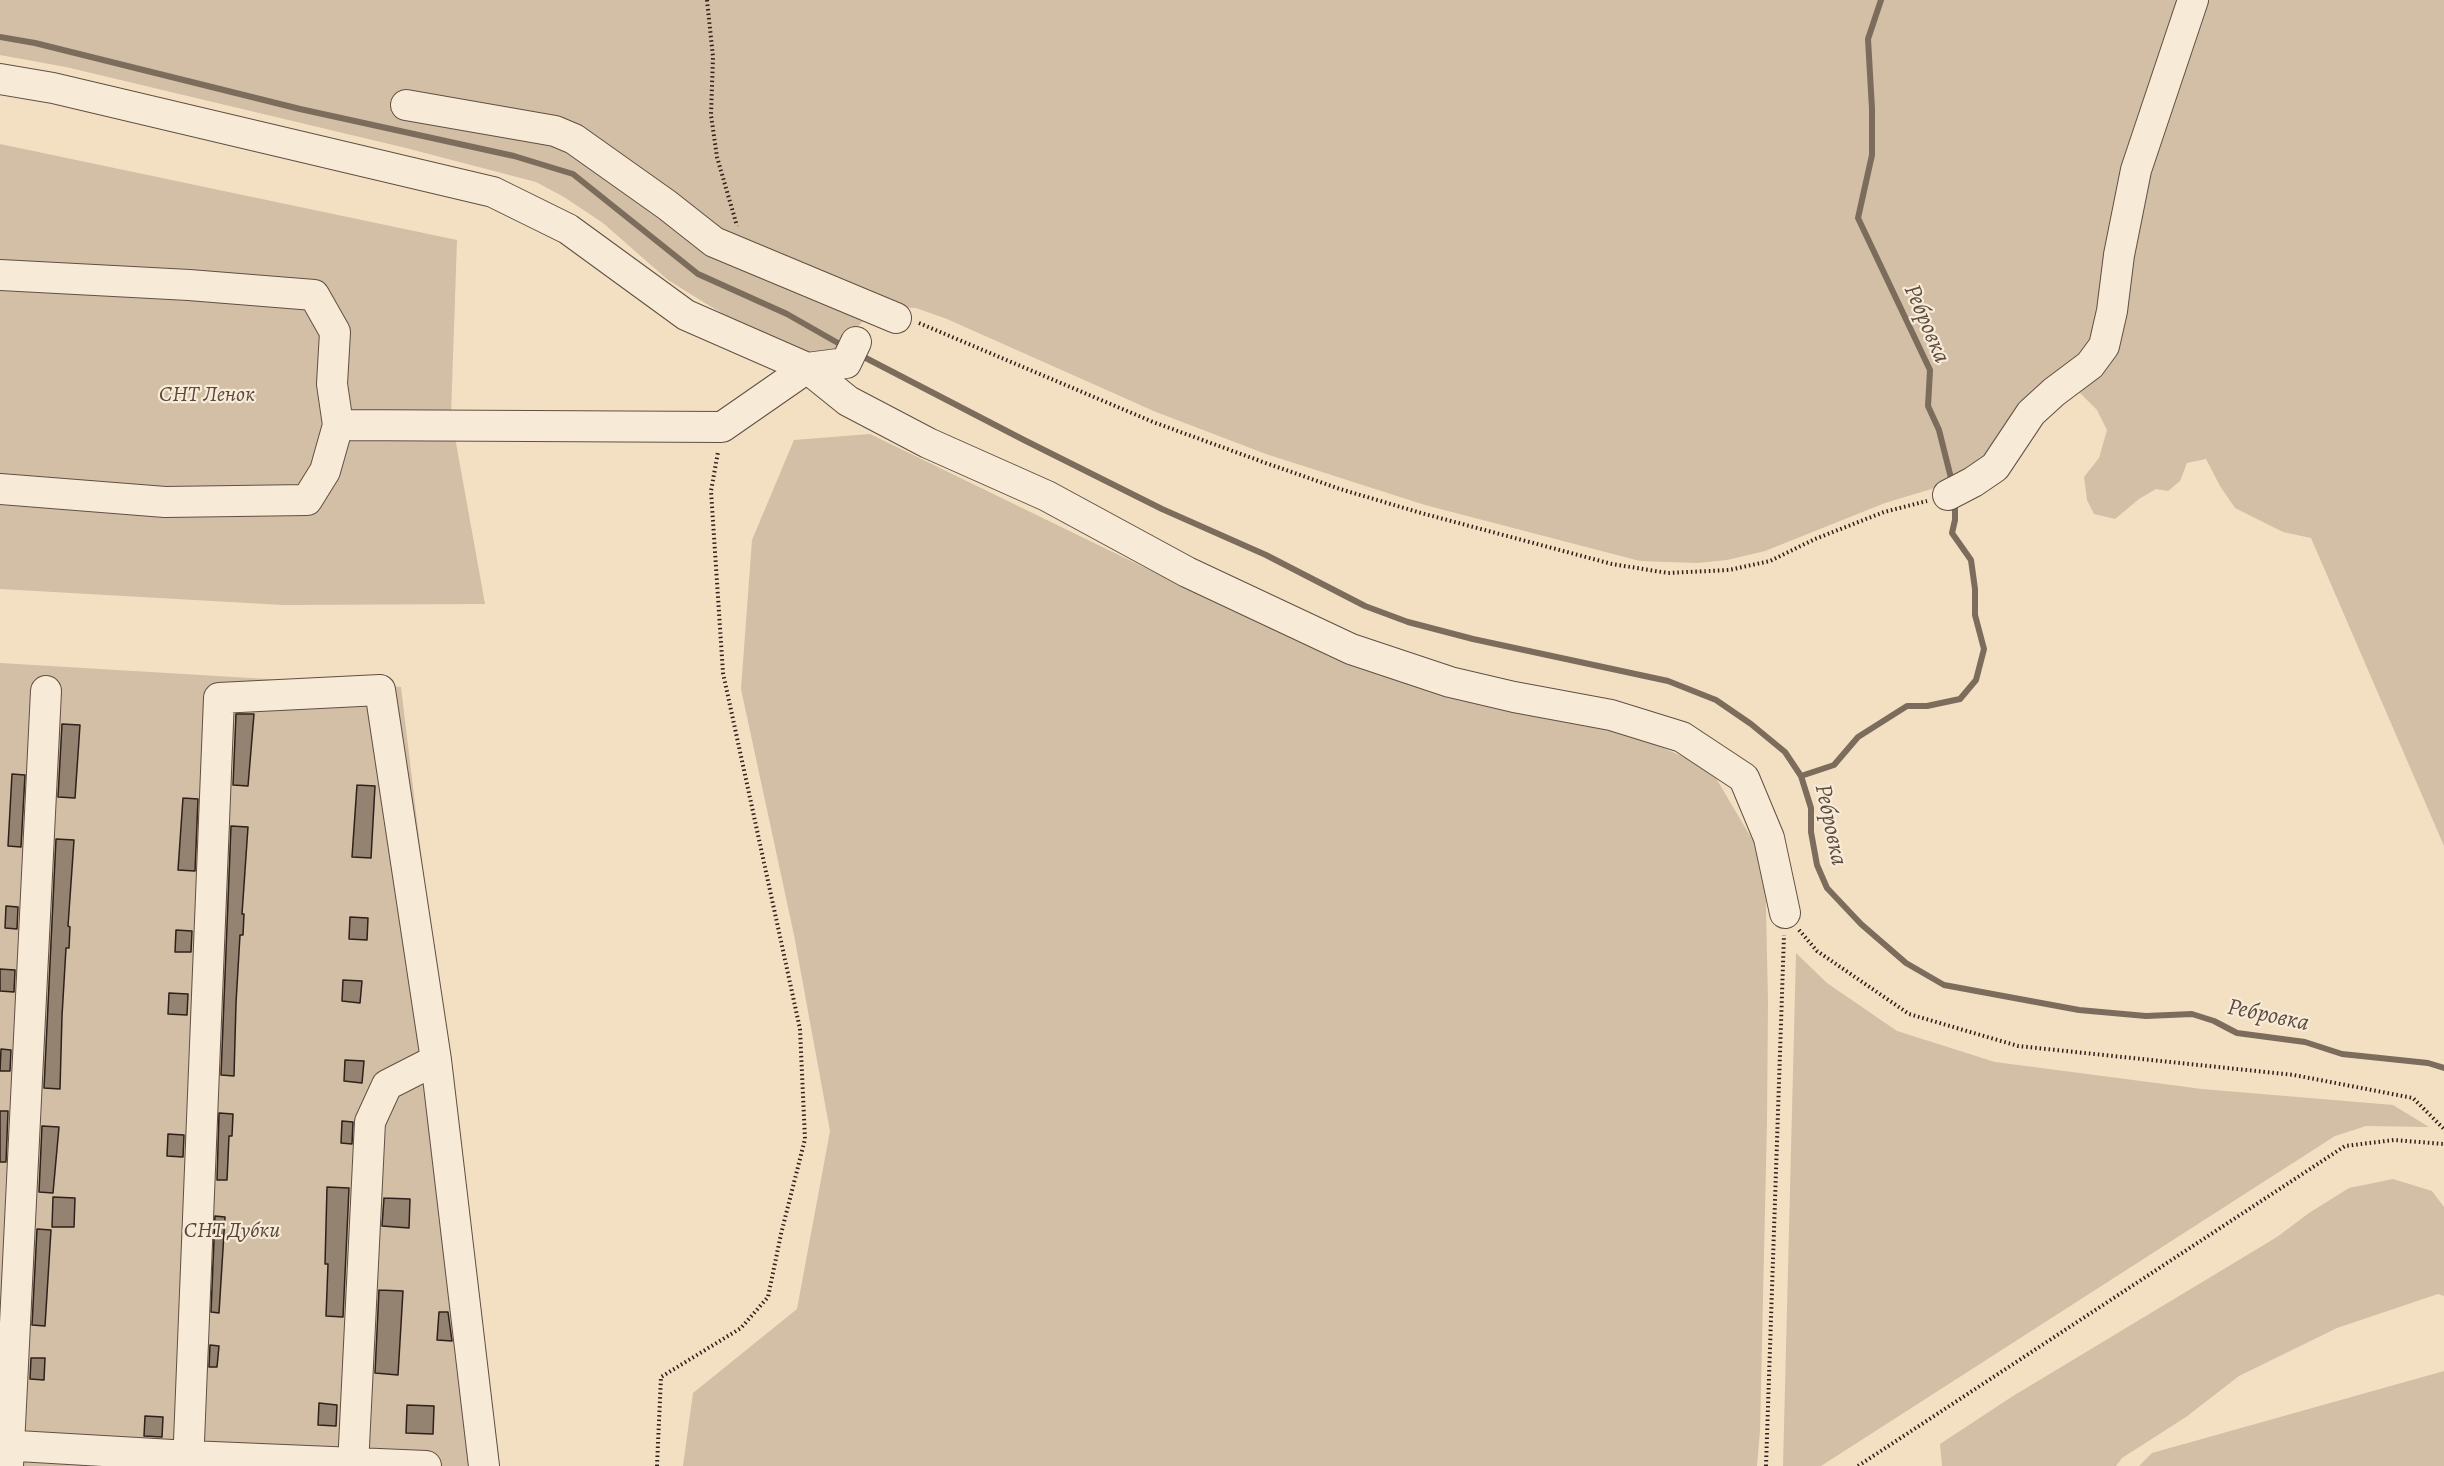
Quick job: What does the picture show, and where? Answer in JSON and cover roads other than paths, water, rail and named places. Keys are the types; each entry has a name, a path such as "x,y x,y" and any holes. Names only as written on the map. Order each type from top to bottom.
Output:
{"street":[{"path":"1960,489 1995,467 2031,413 2090,365 2104,346 2136,170 2193,0"},
{"path":"0,80 53,88 493,192 568,229 686,315 807,368 848,401 928,443 1047,495 1187,572 1352,649 1450,682 1611,715 1682,737 1744,778 1769,838 1785,914"},
{"path":"406,105 555,130 574,139 667,205 714,242 896,318"},
{"path":"0,275 189,285 314,295 335,332 332,384 338,425 325,471 307,500 165,502 0,489"},
{"path":"338,425 722,428 807,368 851,352"},
{"path":"188,1461 219,698 380,690 436,1060 484,1466"},
{"path":"46,691 6,1452 188,1461 426,1466"},
{"path":"353,1465 370,1122 387,1085 436,1060"}],"waterway":[{"name":"Ребровка","path":"1881,0 1868,39 1872,155 1858,218 1930,370 1928,406 1939,430 1952,482"},
{"path":"0,37 35,43 300,109 514,156 573,174 698,274 787,314 845,347"},
{"path":"860,355 1162,509 1266,555 1365,606 1408,622 1473,639 1668,681 1716,700 1751,724 1785,752 1801,776 1811,808 1811,832 1817,865 1827,888 1861,924 1906,963 1944,985 2079,1010 2146,1016 2192,1014 2214,1021 2237,1033 2305,1042 2342,1054 2428,1063 2444,1068"},
{"name":"Ребровка","path":"1801,776 1834,765 1858,737 1907,706 1927,706 1960,699 1976,680 1984,649 1975,615 1975,589 1971,560 1952,533 1955,501"}],"park label":[{"name":"СНТ Ленок","path":"207,396"},
{"name":"СНТ Дубки","path":"232,1232"}]}
